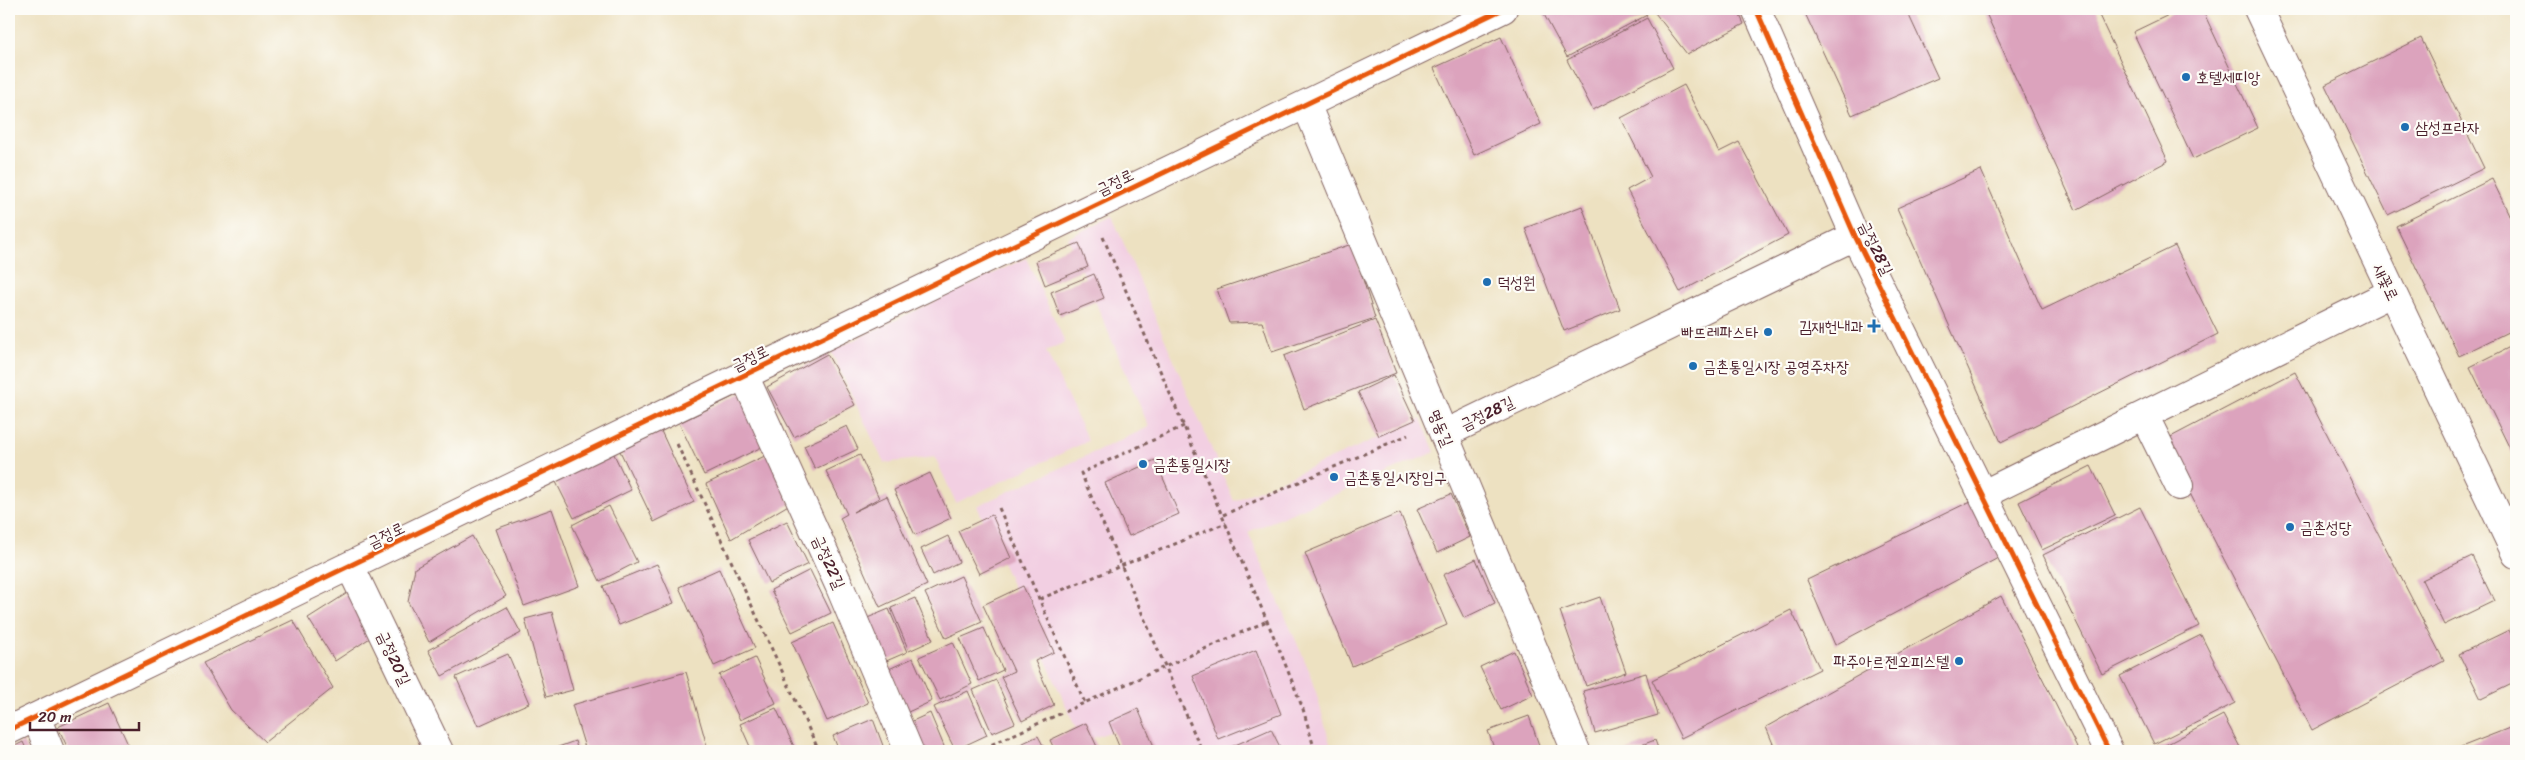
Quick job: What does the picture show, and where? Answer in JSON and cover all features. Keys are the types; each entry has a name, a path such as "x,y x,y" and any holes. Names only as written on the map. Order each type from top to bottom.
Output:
{"street":[{"name":"금정로","path":"9,730 1503,9"},
{"name":"금정28길","path":"1756,9 1856,236 2109,751"},
{"name":"새꽃로","path":"2258,9 2516,554"},
{"name":"명동길","path":"1306,104 1576,751"},
{"name":"금정28길","path":"1441,428 1856,236"},
{"path":"1984,494 2391,293"},
{"name":"금정22길","path":"744,375 839,585 909,751"},
{"path":"2144,415 2179,486"},
{"name":"금정20길","path":"350,566 438,751"},
{"path":"36,717 50,751"}],"path":[{"path":"1091,208 1267,621 1303,709 1315,751"},
{"path":"664,414 819,751"},
{"path":"1184,426 1080,474 1202,751"},
{"path":"1223,515 1441,428"},
{"path":"999,508 1086,703"},
{"path":"1040,599 1226,523"},
{"path":"977,751 1267,621"}],"shaded area":[{"name":"금촌통일시장","path":"1112,216 1234,501 1421,419 1435,452 1248,532 1312,677 1332,751 1150,751 1137,722 1082,742 977,506 1149,427 1068,238"},
{"path":"1026,258 1065,342 1046,351 1088,441 956,503 935,457 884,463 831,351"}],"building":[{"path":"1541,9 1643,9 1647,15 1567,57"},
{"path":"1652,9 1737,9 1744,24 1687,54"},
{"path":"1803,9 1906,9 1938,78 1852,115"},
{"path":"1984,9 2096,9 2168,161 2076,210"},
{"path":"2181,9 2202,9 2258,128 2193,159 2133,32"},
{"path":"1647,18 1673,68 1593,110 1567,60"},
{"path":"1501,37 1541,124 1474,155 1434,68"},
{"name":"삼성프라자","path":"2421,38 2484,168 2388,215 2325,85"},
{"path":"1684,85 1719,152 1739,142 1788,235 1680,292 1627,190 1651,177 1621,118"},
{"path":"1981,170 2042,310 2175,246 2218,334 2001,442 1897,208"},
{"path":"2492,179 2516,229 2516,328 2459,356 2396,226"},
{"path":"1582,206 1620,309 1564,331 1525,228"},
{"path":"1079,243 1088,267 1045,285 1036,261"},
{"path":"1352,244 1375,318 1272,352 1262,322 1229,323 1217,289"},
{"path":"1094,274 1104,298 1060,316 1051,292"},
{"path":"1375,320 1396,373 1304,409 1284,356"},
{"path":"2516,344 2516,461 2470,367"},
{"path":"827,354 855,405 794,437 767,387"},
{"path":"2295,372 2444,661 2312,730 2163,441"},
{"path":"1394,375 1415,420 1379,436 1358,392"},
{"path":"741,393 766,445 704,475 679,423"},
{"path":"847,426 858,449 815,469 804,446"},
{"path":"661,431 694,502 654,522 620,451"},
{"path":"612,450 631,490 574,518 554,478"},
{"path":"769,454 790,504 731,539 706,484"},
{"path":"860,455 879,498 853,512 887,496 927,585 880,607 840,518 847,514 826,471"},
{"path":"1155,460 1179,514 1129,536 1105,483"},
{"path":"2091,466 2115,515 2042,550 2019,502"},
{"path":"930,473 951,518 915,535 894,490"},
{"path":"1451,494 1470,537 1437,553 1417,509"},
{"path":"1971,501 2000,557 1835,645 1807,580"},
{"path":"609,506 637,562 600,581 572,525"},
{"path":"2140,507 2199,626 2102,674 2043,555"},
{"path":"552,509 579,586 524,606 496,529"},
{"path":"1400,513 1447,625 1352,666 1305,553"},
{"path":"992,515 1011,558 979,574 958,531"},
{"path":"787,521 808,564 769,583 748,540"},
{"path":"472,536 506,596 429,642 408,602 415,568"},
{"path":"948,536 959,562 933,575 921,549"},
{"path":"2472,556 2494,601 2444,625 2422,580"},
{"path":"1476,559 1495,603 1464,618 1443,575"},
{"path":"657,564 674,603 619,625 603,586"},
{"path":"719,569 755,648 714,666 679,587"},
{"path":"810,570 831,613 792,632 771,590"},
{"path":"961,576 982,622 946,638 925,593"},
{"path":"1023,586 1054,652 1035,661 1054,705 1022,721 1001,677 1014,671 983,605"},
{"path":"349,592 376,634 335,661 308,618"},
{"name":"파주아르젠오피스텔","path":"2001,596 2079,751 1776,751 1766,727"},
{"path":"1600,597 1626,672 1586,686 1560,611"},
{"path":"915,598 933,640 909,651 891,608"},
{"path":"507,607 521,633 442,676 428,650"},
{"path":"889,609 907,652 884,662 865,619"},
{"path":"1791,610 1820,669 1681,738 1652,680"},
{"path":"552,612 573,690 546,697 525,619"},
{"path":"293,620 333,688 265,742 231,710 203,663"},
{"path":"833,623 868,703 827,721 792,642"},
{"path":"984,628 1003,670 979,681 960,638"},
{"path":"2509,630 2516,645 2516,682 2481,699 2459,654"},
{"path":"2201,635 2235,703 2154,744 2120,676"},
{"path":"953,642 972,684 940,700 919,657"},
{"path":"1256,650 1281,714 1218,739 1193,676"},
{"path":"1514,651 1533,695 1501,710 1480,667"},
{"path":"508,654 529,703 478,726 456,677"},
{"path":"755,658 776,703 740,720 719,675"},
{"path":"913,658 932,701 908,712 889,669"},
{"path":"686,672 707,746 688,751 586,751 572,705"},
{"path":"1646,673 1658,715 1595,733 1583,691"},
{"path":"996,680 1015,723 992,733 973,690"},
{"path":"968,691 987,735 955,750 934,707"},
{"path":"109,703 131,751 69,751 58,727"},
{"path":"776,708 796,751 752,751 740,724"},
{"path":"1138,709 1156,751 1121,751 1109,722"},
{"path":"930,713 946,751 918,751 906,724"},
{"path":"2223,715 2242,751 2154,751"},
{"path":"1529,716 1541,751 1495,751 1488,731"},
{"path":"873,719 885,751 839,751 833,736"},
{"path":"1086,723 1099,751 1055,751 1050,740"},
{"path":"2512,727 2516,739 2516,751 2462,751 2461,747"},
{"path":"1271,729 1282,751 1222,751"},
{"path":"1038,736 1046,751 1006,751"},
{"path":"1655,740 1659,751 1625,751"},
{"path":"575,741 578,751 547,751"},
{"path":"23,742 27,751 9,751 9,749"},
{"path":"423,744 426,751 407,751"}],"cycle path":[{"path":"9,730 1503,9"},
{"path":"1756,9 1855,236 2109,751"}],"place":[{"name":"호텔세띠앙","path":"2186,77"},
{"name":"삼성프라자","path":"2405,127"},
{"name":"덕성원","path":"1487,282"},
{"name":"김재헌내과","path":"1874,326"},
{"name":"빠뜨레파스타","path":"1768,332"},
{"name":"금촌통일시장 공영주차장","path":"1693,366"},
{"name":"금촌통일시장","path":"1143,464"},
{"name":"금촌통일시장입구","path":"1334,477"},
{"name":"금촌성당","path":"2290,527"},
{"name":"파주아르젠오피스텔","path":"1959,661"}]}
